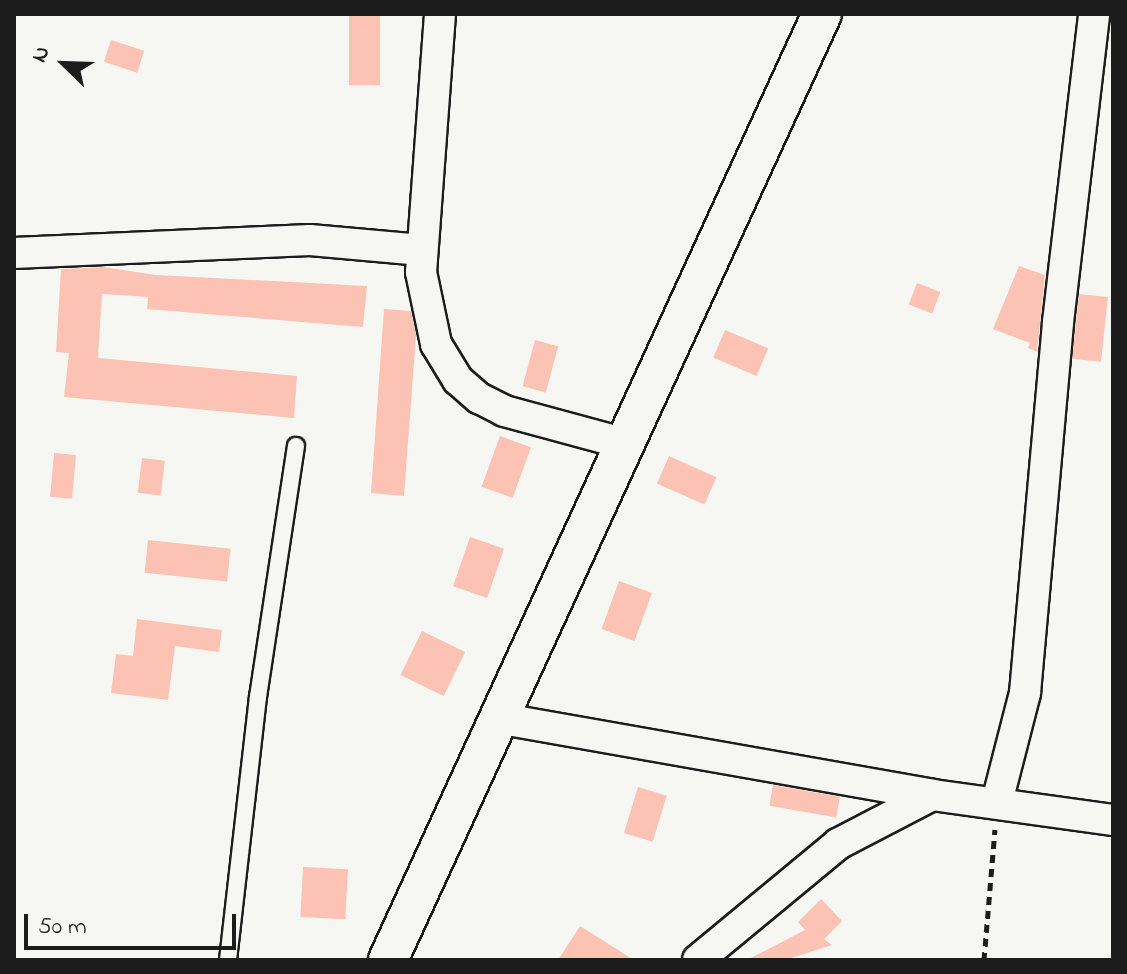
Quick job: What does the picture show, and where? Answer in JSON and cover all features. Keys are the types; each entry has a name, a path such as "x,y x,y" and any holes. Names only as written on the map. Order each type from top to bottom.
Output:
{"street":[{"path":"440,14 422,250 423,299 436,344 458,380 504,411 623,443"},
{"path":"388,960 822,14"},
{"path":"997,802 1025,693 1058,322 1094,14"},
{"path":"14,253 310,240 422,250"},
{"path":"497,718 932,795 1113,820"},
{"path":"698,960 838,844 932,795"}],"lane":[{"path":"228,960 258,697 296,446"}],"path":[{"path":"984,960 997,802"}],"building":[{"path":"349,14 380,14 380,85 349,85"},
{"path":"111,40 144,51 137,73 104,62"},
{"path":"1019,266 1045,275 1037,352 1028,348 1030,343 993,329"},
{"path":"103,267 156,275 367,286 363,327 147,309 148,297 102,294 98,358 297,376 294,418 64,397 69,353 56,352 61,269"},
{"path":"917,283 940,292 932,313 909,304"},
{"path":"1079,294 1108,297 1101,362 1072,359"},
{"path":"384,309 411,311 416,335 404,496 371,493"},
{"path":"725,330 768,348 757,376 713,358"},
{"path":"535,340 558,346 546,393 523,386"},
{"path":"500,436 531,447 513,498 482,487"},
{"path":"54,453 76,455 72,499 50,497"},
{"path":"669,456 717,477 704,505 657,483"},
{"path":"142,458 165,461 161,496 138,493"},
{"path":"470,537 504,549 487,598 453,586"},
{"path":"148,540 231,549 227,581 145,573"},
{"path":"619,581 652,593 634,641 602,629"},
{"path":"137,619 222,630 219,652 175,646 168,700 111,693 116,654 133,656"},
{"path":"422,631 465,652 444,696 401,675"},
{"path":"773,785 840,797 836,817 769,806"},
{"path":"638,787 667,796 653,842 624,833"},
{"path":"303,867 348,869 345,919 300,917"},
{"path":"821,899 842,921 824,939 832,945 785,960 747,960 805,930 798,922"},
{"path":"580,926 634,960 558,960"}]}
